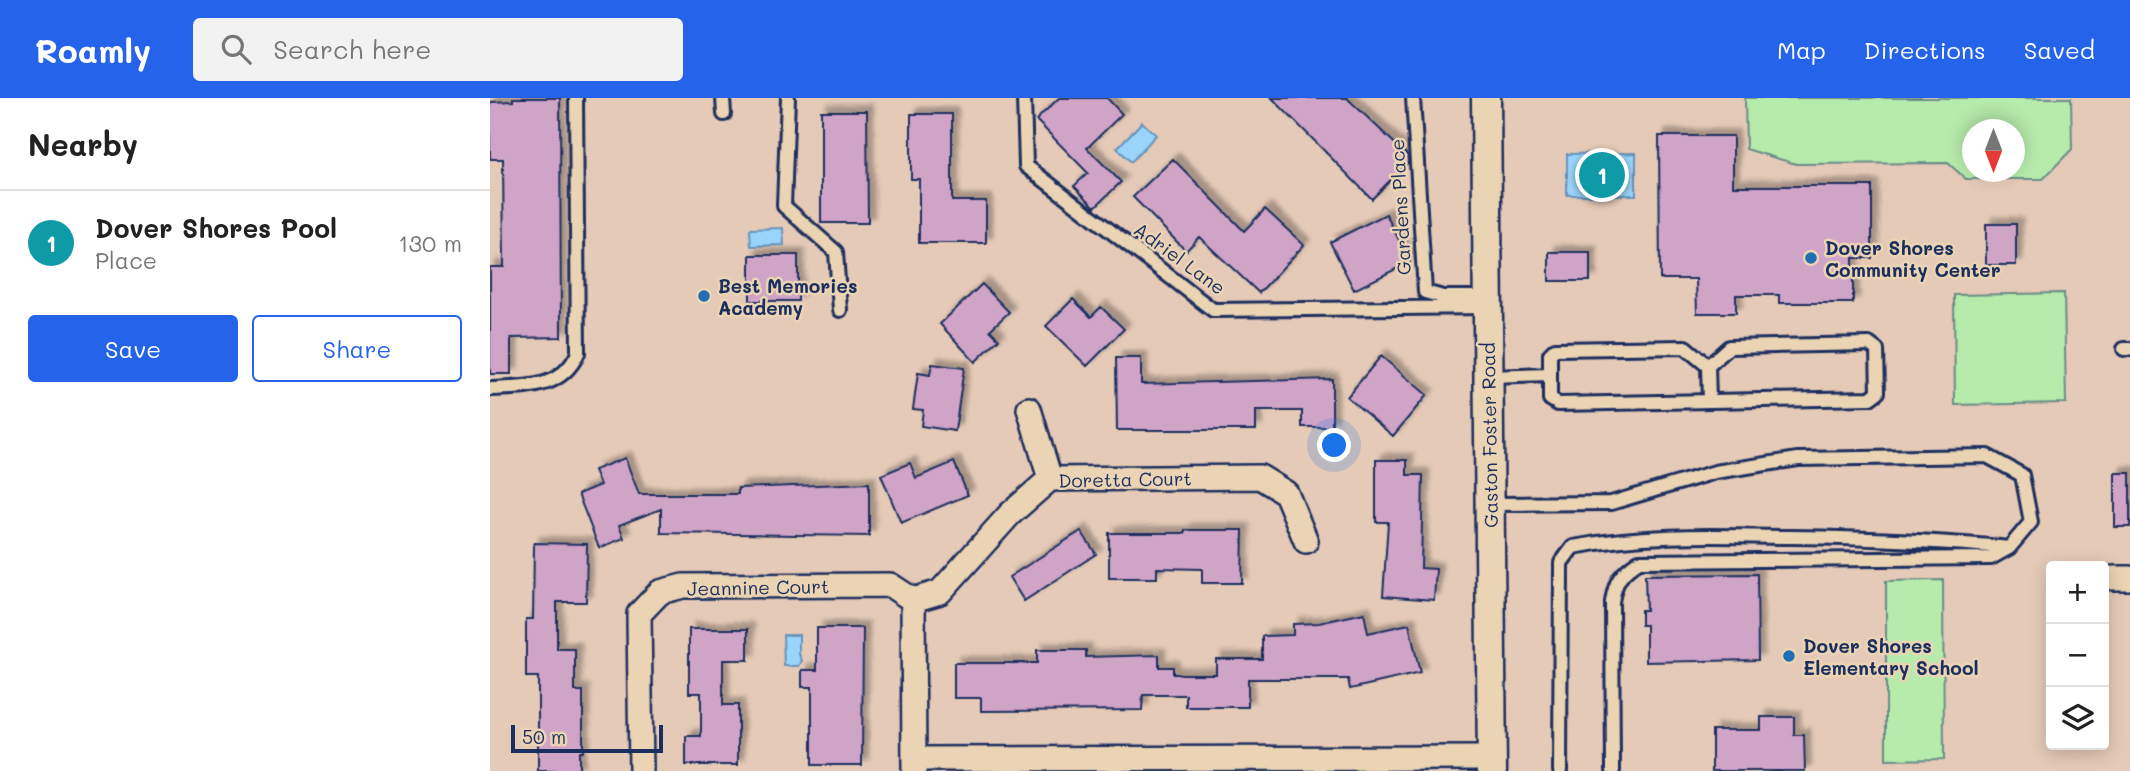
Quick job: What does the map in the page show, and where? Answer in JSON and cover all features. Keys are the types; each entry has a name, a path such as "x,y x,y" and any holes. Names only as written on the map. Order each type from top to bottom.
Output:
{"street":[{"name":"Gaston Foster Road","path":"1486,98 1492,764"},
{"path":"1029,409 1050,480"},
{"name":"Doretta Court","path":"914,600 940,592 1010,514 1050,480 1261,477 1286,493 1306,541"},
{"name":"Jeannine Court","path":"641,771 639,614 660,592 683,586 890,585 914,600"},
{"path":"914,600 914,765 1492,764"}],"lane":[{"path":"490,389 550,383 571,369 578,354 576,98"},
{"path":"723,98 723,114"},
{"path":"788,98 784,206 836,252 841,310"},
{"name":"Adriel Lane","path":"1024,98 1026,166 1213,310 1418,307 1488,302"},
{"name":"Gardens Place","path":"1413,98 1424,292 1488,302"},
{"path":"1708,366 1729,347 1869,344 1877,350 1878,392 1870,398 1553,404 1549,354 1555,349 1685,347 1708,366 1709,401"},
{"path":"1489,377 1549,375"},
{"path":"1490,504 1611,503 1716,472 1798,459 1987,456 2022,475 2031,522 2009,548 1991,558 1639,561 1623,572 1614,584 1613,771"},
{"path":"1560,771 1561,564 1573,547 1623,538 1716,536 1889,539 2009,548"}],"green space":[{"path":"1745,98 2071,98 2072,149 2043,179 2025,179 2025,119 1962,119 1962,175 1948,163 1796,164 1746,149"},
{"path":"2064,293 2066,403 1955,405 1954,295"},
{"path":"1943,580 1944,759 1886,760 1886,581"}],"water":[{"path":"1142,122 1156,135 1131,162 1117,148"},
{"path":"1636,153 1636,195 1567,195 1567,154"},
{"path":"783,228 784,245 751,246 750,229"},
{"path":"783,635 799,635 799,654 802,661 799,666 784,666"}],"building":[{"path":"513,98 560,98 561,337 511,338 511,374 490,374 490,267 504,267 503,159 490,159 490,102 513,101"},
{"path":"1059,98 1107,98 1122,114 1087,148 1121,182 1095,207 1074,186 1088,173 1036,120"},
{"path":"1272,98 1347,98 1408,156 1408,162 1372,199"},
{"path":"821,111 867,111 868,223 821,223"},
{"path":"911,114 952,114 952,201 986,201 986,243 919,243 919,179 911,179"},
{"path":"1659,136 1733,136 1733,186 1872,186 1872,258 1853,258 1853,303 1779,303 1779,295 1736,295 1736,313 1697,313 1696,279 1660,279"},
{"path":"1173,159 1244,231 1265,209 1304,245 1259,293 1199,237 1186,251 1133,197"},
{"path":"1386,214 1410,262 1354,290 1330,242"},
{"path":"1986,224 2016,224 2016,265 1986,265"},
{"path":"1549,252 1590,252 1590,281 1549,281"},
{"path":"750,255 798,255 798,301 750,301"},
{"path":"982,284 1009,312 990,330 999,339 975,362 940,324"},
{"path":"1073,299 1091,317 1101,307 1124,329 1087,366 1046,326"},
{"path":"1381,356 1427,395 1393,436 1347,397"},
{"path":"1116,358 1141,358 1141,384 1332,379 1332,427 1302,427 1302,411 1256,411 1256,430 1117,430"},
{"path":"932,364 964,368 955,431 921,426 923,410 913,409 918,373 930,375"},
{"path":"625,458 639,494 738,494 738,488 869,483 869,536 661,533 661,509 619,525 624,538 599,548 578,494 600,485 594,470"},
{"path":"1376,460 1407,460 1407,475 1423,475 1421,568 1436,569 1434,600 1383,596 1388,522 1376,522"},
{"path":"954,462 968,495 901,523 881,475 910,463 916,478"},
{"path":"2115,473 2130,473 2130,527 2115,527"},
{"path":"1185,530 1243,530 1242,583 1202,583 1202,569 1157,568 1157,578 1109,578 1109,533 1185,533"},
{"path":"1081,531 1096,554 1024,601 1009,577"},
{"path":"534,543 587,544 586,602 557,602 557,649 575,649 575,691 583,691 583,752 579,752 579,771 538,771 538,677 526,677 526,619 533,619"},
{"path":"1757,574 1758,660 1646,662 1646,625 1641,625 1641,610 1646,610 1645,575"},
{"path":"1364,613 1368,633 1409,624 1420,673 1350,689 1348,679 1248,679 1248,707 1186,707 1186,695 1143,695 1142,710 981,711 981,698 954,698 954,663 1037,663 1037,650 1086,650 1086,657 1159,655 1159,667 1173,667 1173,674 1216,674 1216,659 1262,659 1262,636 1293,635 1293,624 1319,623"},
{"path":"817,628 863,628 862,765 812,765 812,687 802,687 802,670 817,670"},
{"path":"689,629 748,629 748,660 723,660 723,705 738,705 738,765 686,765 686,736 701,736 701,693 689,693"},
{"path":"1761,717 1794,717 1794,735 1804,735 1805,771 1712,771 1712,730 1761,730"}],"place":[{"name":"Dover Shores Pool","path":"1602,175"},
{"name":"Dover Shores Community Center","path":"1811,258"},
{"name":"Best Memories Academy","path":"704,296"},
{"name":"Dover Shores Elementary School","path":"1789,656"}]}
